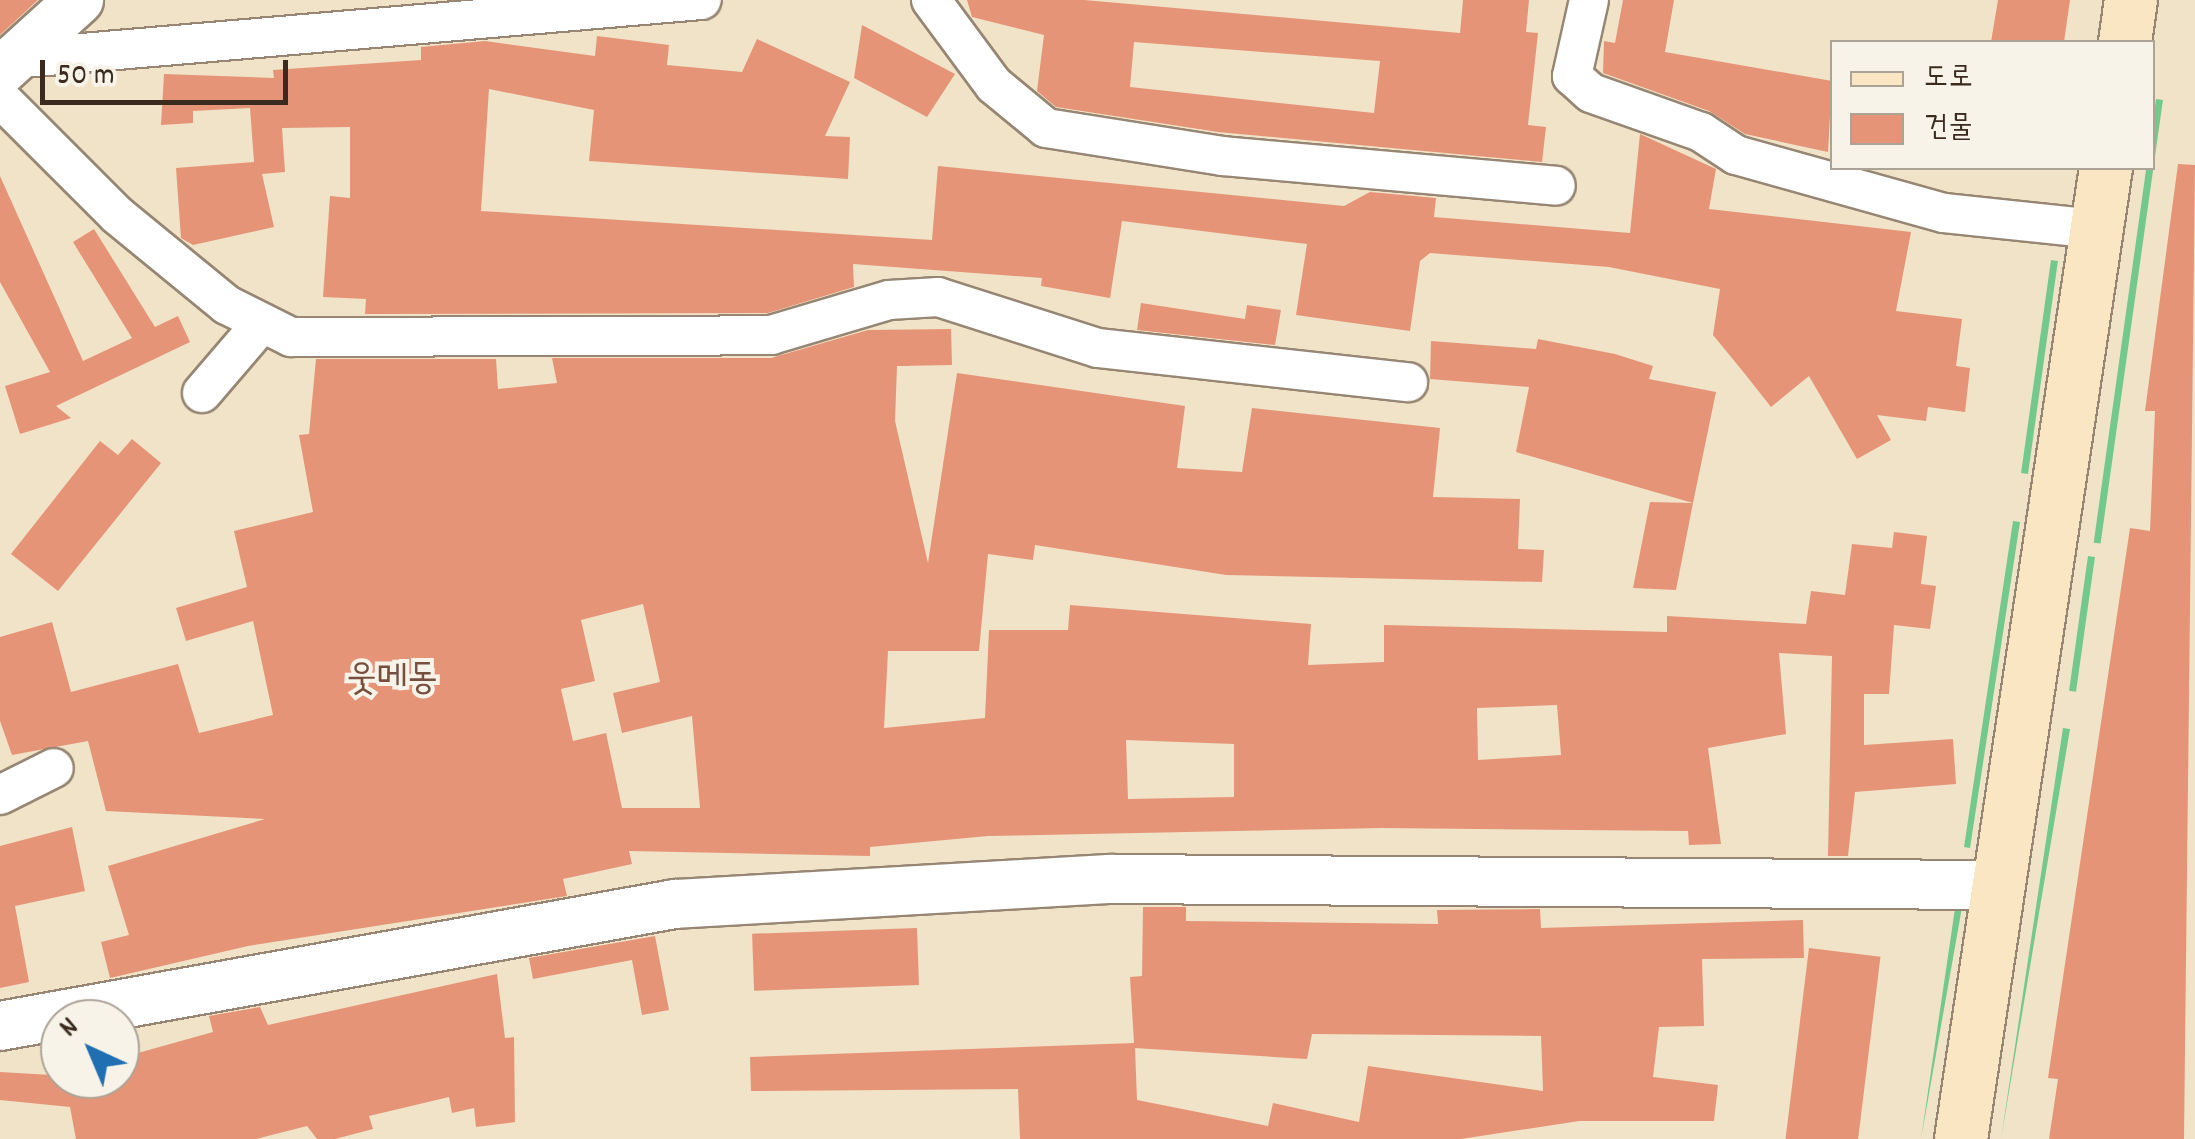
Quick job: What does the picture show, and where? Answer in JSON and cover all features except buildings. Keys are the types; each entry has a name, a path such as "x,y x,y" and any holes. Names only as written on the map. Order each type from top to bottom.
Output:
{"main road":[{"path":"2124,40 2131,0"},
{"path":"1961,1139 2106,170"}],"street":[{"path":"4,77 701,0"},
{"path":"930,0 994,85 1046,128 1223,156 1556,186"},
{"path":"1589,0 1572,76 1591,93 1701,132 1736,155 1944,213 2096,229"},
{"path":"4,77 68,3"},
{"path":"4,77 117,215 262,322 290,337 349,342 497,332 696,339 772,335 890,300 938,298 1098,348 1408,382"},
{"path":"202,393 262,322"},
{"path":"0,795 54,768"},
{"path":"0,1026 675,904 1110,880 1998,885"}],"green space":[{"path":"2156,99 2163,100 2155,156 2155,106"},
{"path":"2146,170 2153,170 2101,544 2094,543"},
{"path":"2051,260 2058,261 2028,474 2021,473"},
{"path":"2013,521 2020,522 1970,848 1964,847"},
{"path":"2088,556 2095,557 2076,692 2069,691"},
{"path":"2063,728 2070,729 2001,1139"},
{"path":"1957,895 1964,896 1921,1139"}],"district":[{"name":"웃메동","path":"392,681"}]}
